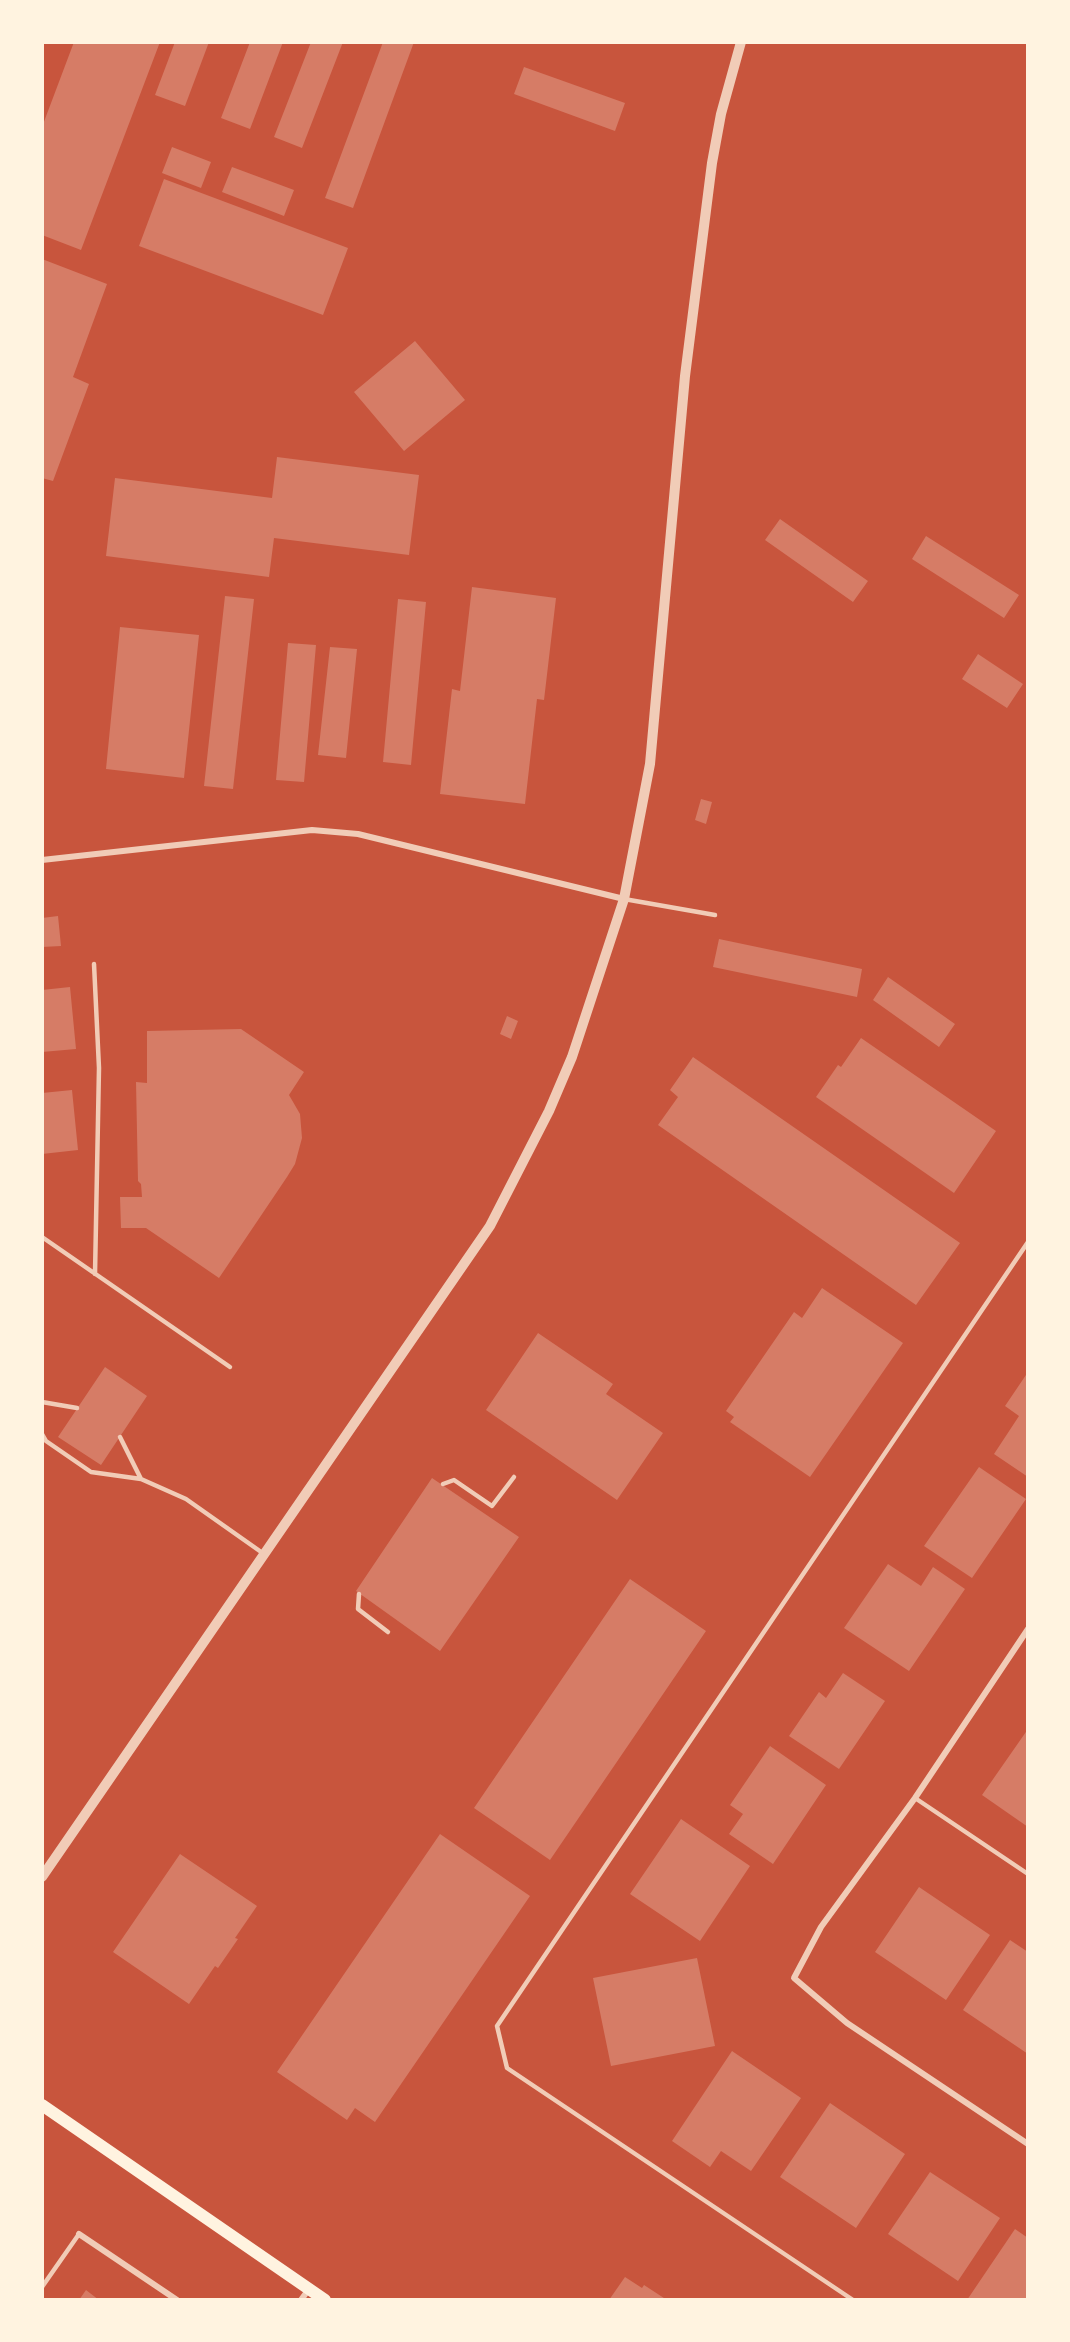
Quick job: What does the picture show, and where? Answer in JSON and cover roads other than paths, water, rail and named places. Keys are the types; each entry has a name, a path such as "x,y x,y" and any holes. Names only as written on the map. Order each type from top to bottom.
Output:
{"main road":[{"path":"42,2105 325,2300"}],"street":[{"path":"42,1877 490,1226 544,1120 572,1057 624,899 650,764 685,376 712,164 721,114 741,42"},
{"path":"42,860 312,830 358,834 624,899"},
{"path":"1028,1629 915,1798 821,1927 794,1978 847,2023 1028,2144"},
{"path":"79,2234 177,2300"},
{"path":"301,2300 309,2289"}],"lane":[{"path":"624,899 715,915"},
{"path":"94,964 99,1068 95,1274"},
{"path":"42,1237 230,1367"},
{"path":"853,2300 507,2068 496,2026 1028,1242"},
{"path":"42,1402 77,1408"},
{"path":"42,1434 46,1441 91,1472 141,1479 186,1499 264,1554"},
{"path":"120,1437 141,1479"},
{"path":"442,1484 454,1480 492,1506 514,1477"},
{"path":"359,1594 358,1609 388,1632"},
{"path":"915,1798 1028,1874"},
{"path":"42,2287 79,2234"}]}
